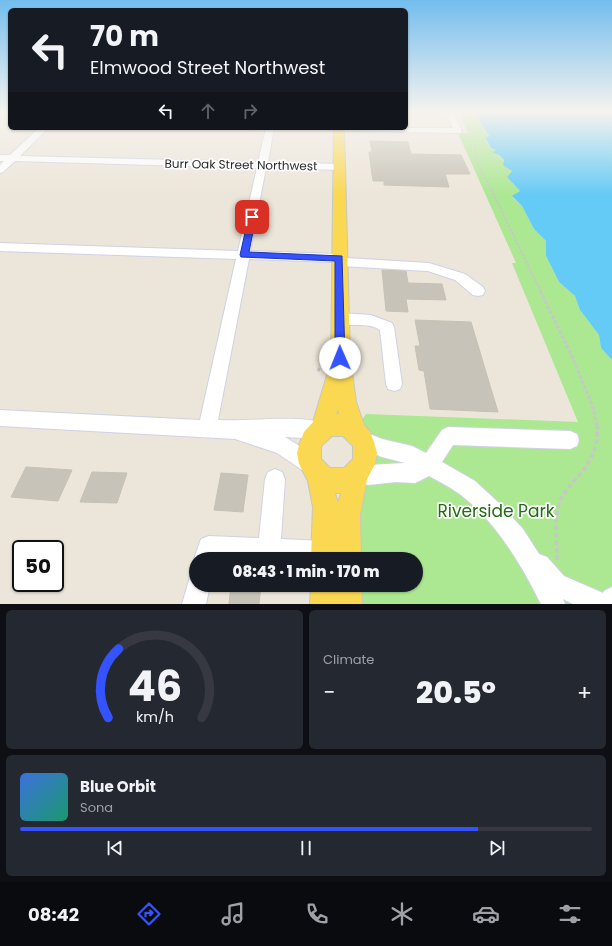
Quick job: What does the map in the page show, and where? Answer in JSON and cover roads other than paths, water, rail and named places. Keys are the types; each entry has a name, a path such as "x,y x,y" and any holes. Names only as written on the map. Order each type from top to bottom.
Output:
{"main road":[{"path":"337,552 357,475 365,461 364,447 358,436 346,402 340,358 339,140"},
{"path":"335,552 326,507 309,449 311,442 322,428 340,358"},
{"path":"322,428 332,425 340,425 348,427 358,436"},
{"path":"316,469 325,478 341,481 357,475"},
{"path":"324,592 324,604"},
{"path":"347,592 348,604"}],"street":[{"path":"0,170 31,140"},
{"path":"208,429 267,140"},
{"name":"Burr Oak Street Northwest","path":"0,158 339,167"},
{"path":"0,247 244,255 340,260 429,267 460,277 478,291"},
{"path":"340,319 382,322 387,327 394,384"},
{"path":"0,418 232,430 322,428"},
{"path":"232,430 282,445 316,469"},
{"path":"358,436 382,448 412,455 468,488 494,512 515,537 555,594 599,604"},
{"path":"357,475 396,472 415,473 429,466 448,436 570,440"},
{"path":"269,550 275,479"},
{"path":"207,552 209,547 291,552"},
{"path":"194,604 197,592"},
{"path":"611,604 612,599"}],"water":[{"path":"487,140 612,140 612,360 601,348 599,335 580,310 575,296 559,282 546,256 546,241 534,229 522,206 512,196 520,191 507,177 512,171 503,165 504,160 493,152 496,150 491,148"}],"park label":[{"name":"Riverside Park","path":"496,511"}]}
